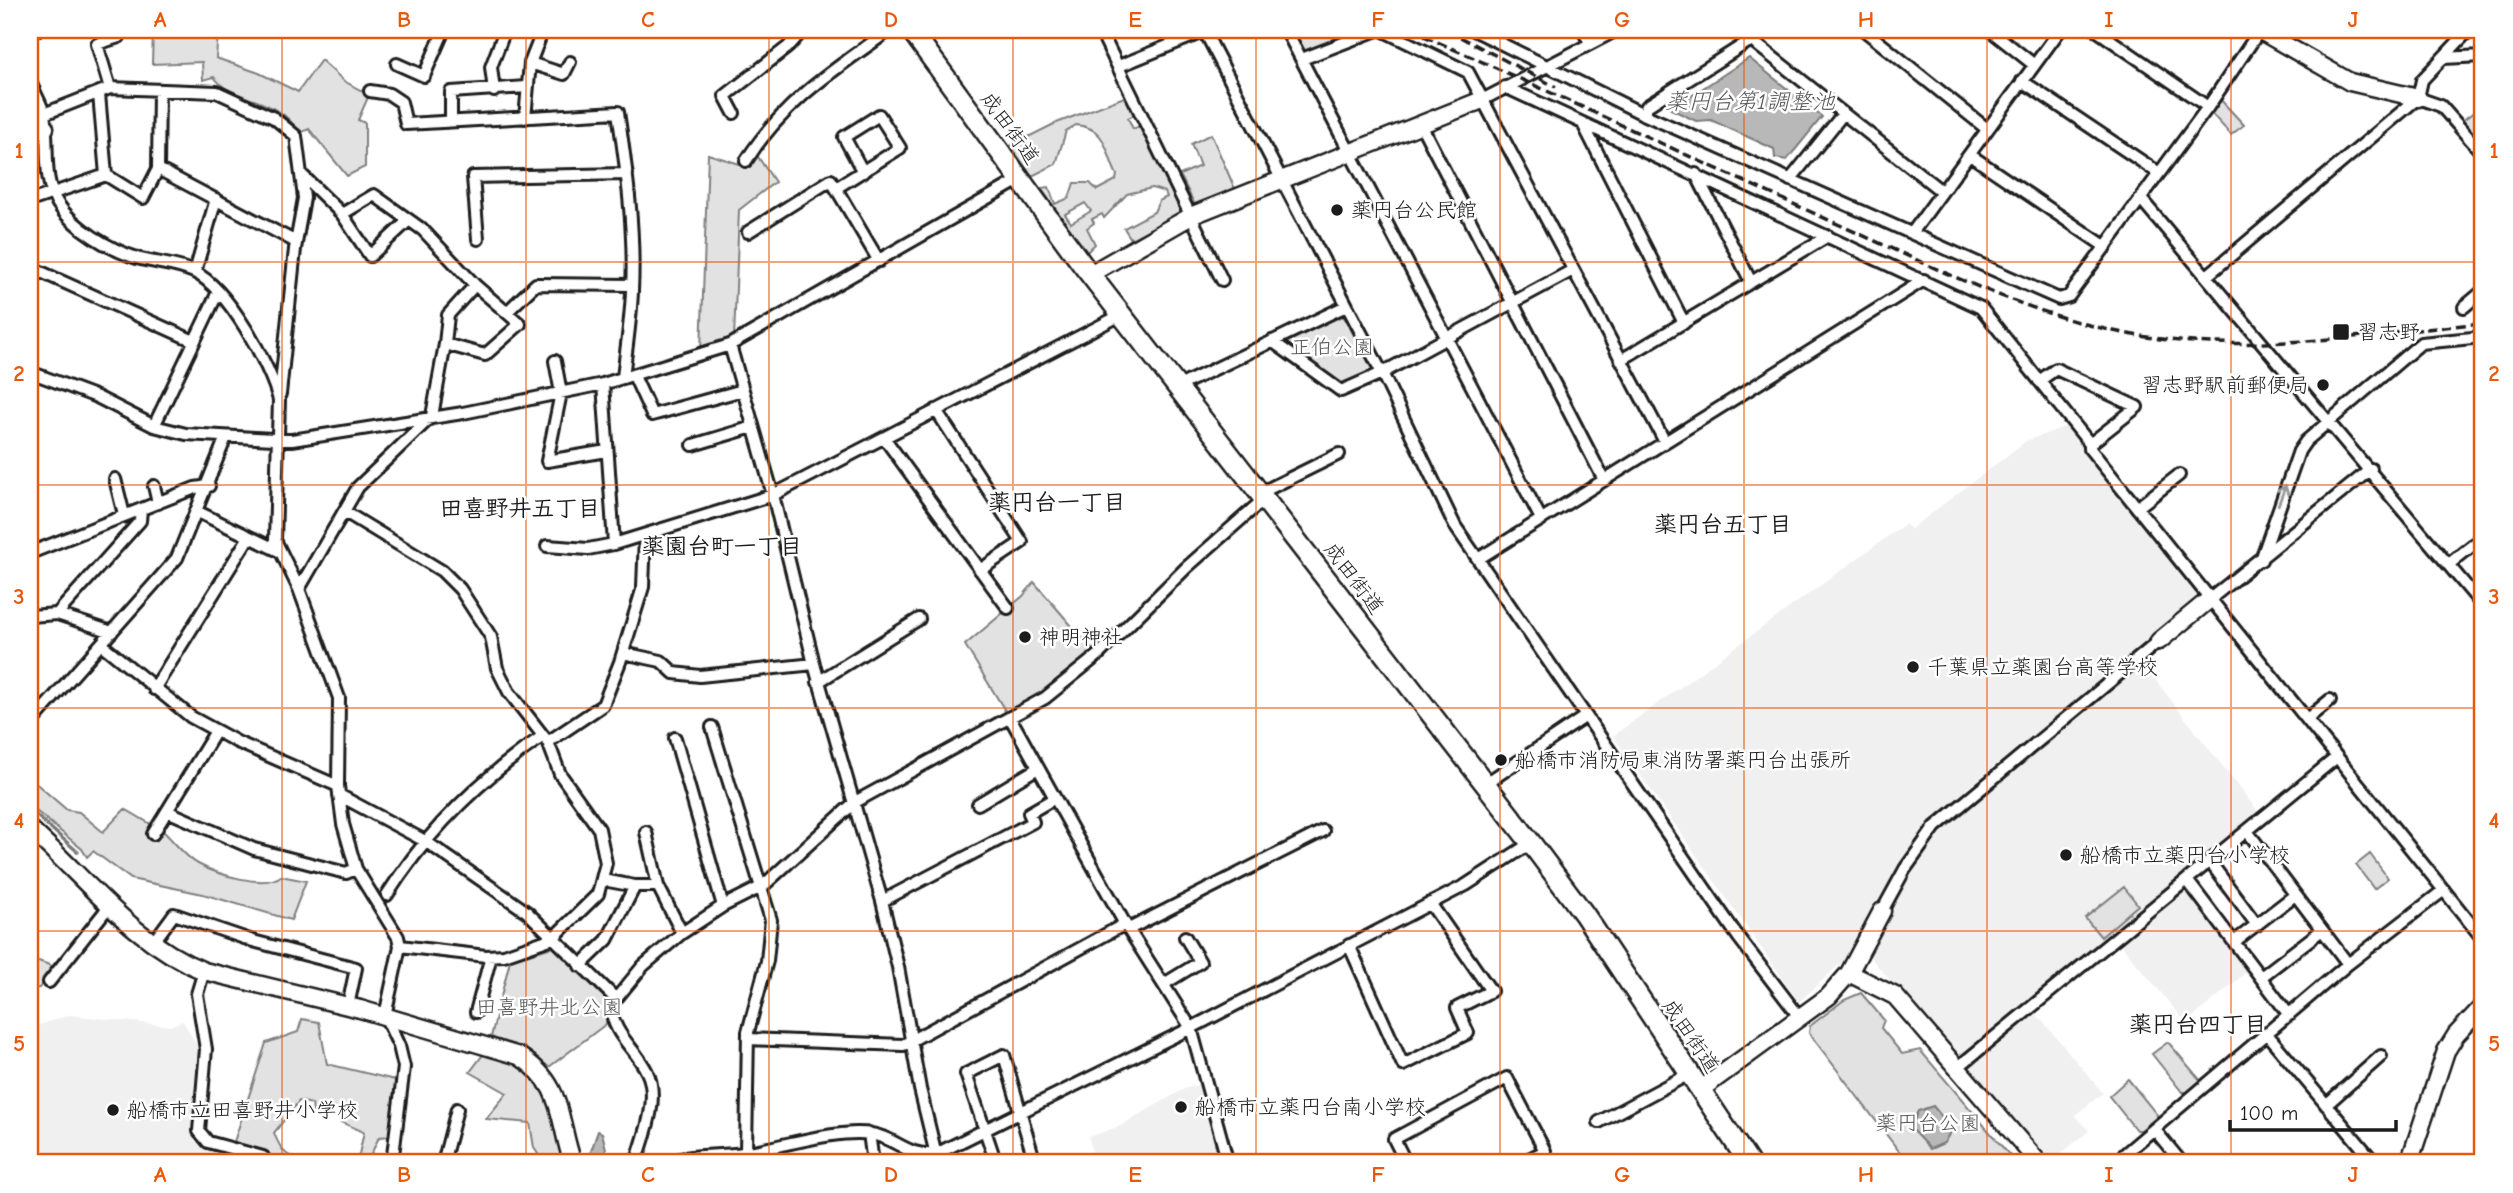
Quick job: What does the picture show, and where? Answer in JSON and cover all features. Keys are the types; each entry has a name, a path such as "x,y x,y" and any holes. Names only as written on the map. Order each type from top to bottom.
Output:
{"highway":[{"name":"成田街道","path":"911,30 1121,315 1584,914 1749,1163"}],"street":[{"path":"30,33 37,30"},
{"path":"397,64 424,76 444,30"},
{"path":"494,91 491,67 505,30"},
{"path":"525,118 530,63 543,30"},
{"path":"734,113 726,96 788,47 803,30"},
{"path":"746,161 759,140 803,92 890,30"},
{"path":"1100,30 1193,215 1222,280"},
{"path":"1286,30 1541,519"},
{"path":"1302,60 1377,30"},
{"path":"1382,30 1463,67 1665,442"},
{"path":"1474,30 1643,114 2059,299 2069,296 2106,247 2208,107 2259,30 2350,82 2441,106 2483,154"},
{"path":"1582,30 1591,43"},
{"path":"1090,274 1193,215 1482,100 1617,30"},
{"path":"1643,114 1647,106 1751,40 1762,30"},
{"path":"1864,30 1987,129"},
{"path":"1990,30 2034,64"},
{"path":"1912,233 2060,30"},
{"path":"2096,30 2208,107"},
{"path":"2208,275 2418,98 2422,80 2469,30"},
{"path":"1119,66 1204,31 1382,373 1455,526 1739,938 1801,1019"},
{"path":"110,89 97,44 119,37"},
{"path":"1751,40 1941,191"},
{"path":"2443,58 2483,56"},
{"path":"530,63 564,74 569,62"},
{"path":"30,80 52,193 60,207 91,234 134,257 195,272 218,292 245,329 275,385 279,400"},
{"path":"2022,81 2159,173"},
{"path":"452,121 451,92 527,87"},
{"path":"1505,87 1924,279 1981,308 2090,443 2090,449 2483,939"},
{"path":"40,123 110,89 217,92 274,118 296,136 304,198 296,242 279,400 275,540 299,589 339,698 338,790 356,869 398,937 400,946 385,1016 404,1066 392,1163"},
{"path":"106,175 143,198 158,169 159,90"},
{"path":"370,91 389,94 401,102 406,124 618,112 627,174 632,285 629,377 652,415 743,390"},
{"path":"99,94 106,175"},
{"path":"1790,180 1843,114"},
{"path":"836,188 863,172 901,148 879,115 844,138 863,172"},
{"path":"1583,124 1684,323"},
{"path":"1421,125 1604,480"},
{"path":"1970,155 2106,247"},
{"path":"158,169 296,242"},
{"path":"301,174 342,214 370,256 409,220"},
{"path":"478,239 473,177 627,174"},
{"path":"1696,174 1751,282"},
{"path":"30,201 106,175"},
{"path":"748,232 831,180 878,261"},
{"path":"30,372 96,397 154,426 186,434 226,438 292,440 463,413 603,384 730,345 1019,180"},
{"path":"342,214 374,195 423,230 475,285 520,324 485,355 445,344"},
{"path":"195,272 216,199"},
{"path":"2141,199 2208,275 2483,606"},
{"path":"1621,360 1828,236"},
{"path":"30,267 194,341"},
{"path":"1272,341 1341,391 1382,373 1573,270"},
{"path":"1478,559 1924,279"},
{"path":"506,312 536,284 632,285"},
{"path":"299,589 358,486 432,416 448,315 475,285"},
{"path":"2464,307 2483,290"},
{"path":"154,426 218,292"},
{"path":"1177,387 1346,306"},
{"path":"547,545 588,550 645,536 773,495 1121,315"},
{"path":"2261,560 2299,451 2329,420 2421,343 2483,337"},
{"path":"730,345 773,495 818,681 882,901 937,1159"},
{"path":"555,361 561,393 547,461 607,451"},
{"path":"2039,381 2056,369 2137,407 2090,443"},
{"path":"603,384 614,544"},
{"path":"936,410 1021,542 980,570"},
{"path":"693,445 753,427"},
{"path":"30,724 177,558 209,486 226,438"},
{"path":"885,439 1008,608"},
{"path":"636,1163 649,1124 650,1078 614,1027 611,1006 643,966 682,933 723,906 762,886 855,802 1045,698 1097,656 1262,496 1339,454"},
{"path":"1700,1090 1829,996 1849,973 1905,869 1935,827 2371,469"},
{"path":"2137,508 2179,474"},
{"path":"115,480 124,515"},
{"path":"154,486 158,503"},
{"path":"30,553 195,488 209,486"},
{"path":"57,614 140,521 141,509"},
{"path":"198,512 281,552"},
{"path":"345,512 442,571 460,589 491,638 497,668 509,692 546,739 560,774 599,829 606,863 598,894 553,938 504,955 491,956 400,946"},
{"path":"387,895 425,841 485,777 603,705 623,653 643,587 645,536"},
{"path":"154,689 249,537"},
{"path":"2449,564 2483,537"},
{"path":"30,616 57,614 112,632"},
{"path":"818,681 919,620"},
{"path":"101,644 191,717 338,790 425,841 527,912 615,998"},
{"path":"623,653 660,661 674,673 700,676 814,664"},
{"path":"2307,719 2330,700"},
{"path":"1485,784 1586,716"},
{"path":"1011,719 1128,926 1191,1028 1228,1163"},
{"path":"712,727 771,920 770,945 748,1039 741,1156"},
{"path":"153,834 216,731"},
{"path":"675,738 723,906"},
{"path":"1958,1068 2337,757"},
{"path":"978,804 1038,768"},
{"path":"882,901 1034,822 1029,813 1055,798"},
{"path":"167,811 254,849 346,873 356,869"},
{"path":"30,829 152,944 204,971 385,1016 507,1051 531,1063 548,1080 558,1099 573,1163"},
{"path":"748,1039 903,1045 1128,926 1324,831"},
{"path":"2247,831 2348,964"},
{"path":"646,832 658,886 682,933"},
{"path":"669,1163 741,1156 869,1133 905,1151 937,1159 986,1128 1191,1028 1466,885 1531,843"},
{"path":"2210,862 2256,925"},
{"path":"603,880 635,886 658,886"},
{"path":"2187,880 2289,1014"},
{"path":"580,966 607,940 635,886"},
{"path":"2114,1163 2348,964 2444,890"},
{"path":"2234,942 2295,895"},
{"path":"1349,944 1402,1065 1468,1033 1457,1009 1491,991 1430,903"},
{"path":"49,982 110,905"},
{"path":"152,944 174,914 253,941 356,968 348,1006"},
{"path":"2261,977 2322,930"},
{"path":"1164,984 1199,962 1185,937"},
{"path":"476,1012 491,956"},
{"path":"204,971 197,994 206,1049 199,1131 208,1142 263,1157 265,1163"},
{"path":"1849,973 1895,996 2039,1163"},
{"path":"2409,1163 2446,1051 2480,1016"},
{"path":"2267,1034 2375,1163"},
{"path":"996,1163 966,1074 1004,1055 1035,1163"},
{"path":"2326,1105 2381,1056"},
{"path":"1599,1122 1689,1074"},
{"path":"1406,1163 1394,1139 1507,1078 1545,1151 1521,1163"},
{"path":"427,1163 440,1163 457,1109"},
{"path":"2154,1129 2182,1163"},
{"path":"869,1133 873,1163"}],"shaded area":[{"name":"千葉県立薬園台高等学校","path":"2067,426 2202,597 1970,786 1925,829 1899,867 1852,953 1799,1002 1613,736 1905,524 1911,529 2026,441"},
{"name":"船橋市立薬円台小学校","path":"2142,663 2260,814 1964,1056 1952,1053 1871,958 1869,950 1911,873 1940,832 1980,795"},
{"path":"2187,887 2249,970 2186,1023 2118,941"},
{"path":"2034,1011 2103,1093 2075,1115 2089,1131 2049,1163 1970,1073 1971,1064"},
{"name":"船橋市立田喜野井小学校","path":"69,1015 170,1026 183,1021 200,1051 200,1086 194,1141 260,1159 262,1163 30,1163 30,1028"},
{"name":"船橋市立薬円台南小学校","path":"1204,1083 1223,1163 1094,1163 1089,1137 1120,1126 1184,1089"}],"green space":[{"path":"153,30 218,32 216,58 259,73 298,92 321,60 344,81 369,95 358,120 365,123 365,167 347,176 309,129 300,133 290,120 278,111 232,92 214,77 203,80 202,62 152,64"},
{"path":"1293,30 1362,30 1364,31 1307,54"},
{"path":"1127,96 1136,114 1128,118 1133,129 1142,125 1186,210 1131,239 1124,228 1154,212 1159,201 1167,197 1165,192 1152,188 1127,194 1104,218 1102,214 1092,219 1094,223 1087,228 1095,244 1086,253 1041,188 1049,187 1055,204 1069,198 1074,183 1090,183 1097,190 1116,180 1117,175 1100,136 1086,127 1076,125 1066,131 1056,164 1032,176 1010,146 1054,124","holes":["1085,203 1091,211 1071,223 1065,214"]},
{"path":"2219,98 2244,125 2231,135 2210,112"},
{"path":"2483,105 2483,147 2462,121"},
{"path":"1211,134 1235,189 1195,205 1180,175 1200,166 1191,144"},
{"path":"708,154 746,166 756,154 775,182 739,210 734,339 701,351"},
{"name":"正伯公園","path":"1338,316 1344,317 1372,368 1371,373 1341,386 1284,342"},
{"path":"1034,582 1095,653 1043,696 1009,717 965,645 1023,596"},
{"path":"32,780 67,810 79,812 103,832 125,809 152,825 147,835 156,839 162,830 188,857 206,868 252,881 273,880 281,876 306,881 291,920 203,894 131,879 93,851 87,857 82,849 30,806"},
{"path":"2370,854 2388,878 2374,889 2356,865"},
{"path":"2124,887 2138,905 2101,937 2085,918"},
{"name":"田喜野井北公園","path":"555,946 609,1002 606,1024 549,1067 526,1050 491,1037 510,960"},
{"path":"33,959 55,967 39,988 30,989"},
{"name":"薬円台公園","path":"1861,993 1884,1020 1881,1028 1902,1054 1920,1050 2016,1163 1908,1163 1809,1033 1810,1026 1844,1000"},
{"path":"302,1019 319,1022 327,1064 395,1080 391,1136 379,1137 367,1163 357,1163 364,1132 341,1122 342,1112 331,1107 326,1116 313,1113 312,1104 299,1101 274,1133 287,1154 310,1163 268,1163 233,1145 266,1043 298,1032"},
{"path":"2168,1042 2201,1081 2188,1092 2182,1092 2152,1054"},
{"path":"485,1052 524,1069 545,1091 556,1120 565,1161 542,1160 534,1148 530,1123 486,1119 507,1093 470,1072"},
{"path":"2128,1079 2158,1116 2141,1130 2136,1130 2109,1096"}],"water":[{"name":"薬円台第1調整池","path":"1749,58 1822,117 1787,160 1775,158 1774,149 1711,120 1696,121 1671,109"},
{"path":"1933,1106 1952,1129 1944,1143 1930,1149 1910,1128 1918,1111"},
{"path":"598,1131 602,1133 606,1149 602,1159 590,1154"}],"waterway":[{"path":"30,810 78,852"}],"railway":[{"path":"1410,30 1961,280 2084,324 2170,340 2248,343 2326,339 2483,323"},
{"path":"1447,30 1556,87"}],"place":[{"name":"薬円台公民館","path":"1337,210"},
{"name":"習志野","path":"2341,332"},
{"name":"習志野駅前郵便局","path":"2323,385"},
{"name":"神明神社","path":"1025,637"},
{"name":"千葉県立薬園台高等学校","path":"1913,667"},
{"name":"船橋市消防局東消防署薬円台出張所","path":"1501,760"},
{"name":"船橋市立薬円台小学校","path":"2066,855"},
{"name":"船橋市立薬円台南小学校","path":"1181,1107"},
{"name":"船橋市立田喜野井小学校","path":"113,1110"}],"district":[{"name":"薬円台一丁目","path":"1057,502"},
{"name":"田喜野井五丁目","path":"520,508"},
{"name":"薬円台五丁目","path":"1723,524"},
{"name":"薬園台町一丁目","path":"722,546"},
{"name":"薬円台四丁目","path":"2198,1024"}]}
